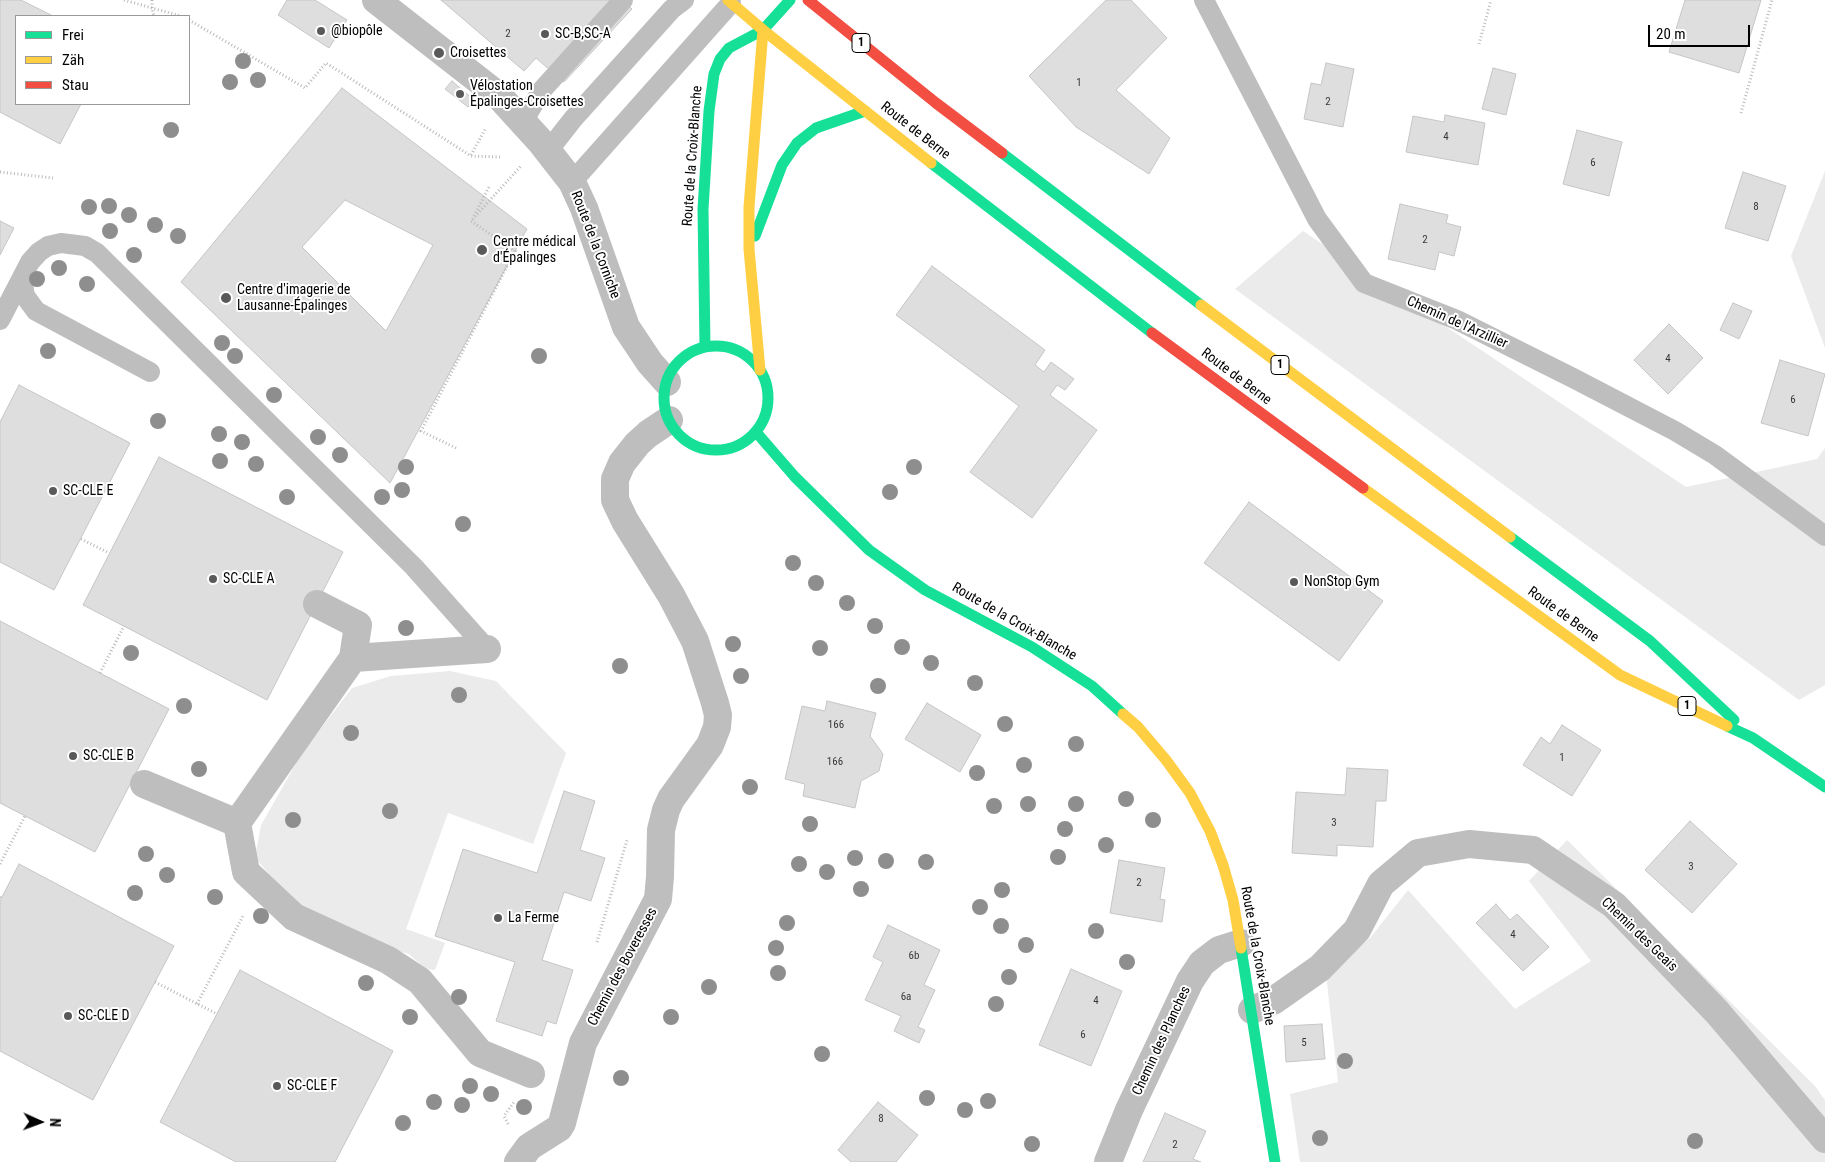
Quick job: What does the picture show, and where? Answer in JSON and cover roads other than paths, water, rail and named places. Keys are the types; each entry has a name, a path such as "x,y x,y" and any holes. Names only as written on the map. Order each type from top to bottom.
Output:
{"main road":[{"path":"760,370 754,362 736,350 716,346 705,347 685,356 677,363 667,382 664,394 665,408 669,420 683,438 693,445 715,450 737,446 756,432 762,423 768,402 766,386 760,370 749,248 751,175 763,30 790,0"},
{"name":"Route de Berne","path":"808,0 936,103 1340,411 1650,641 1753,738"},
{"name":"Route de Berne","path":"731,1 763,30 865,112 1160,340 1620,675 1753,738 1825,787"},
{"name":"Route de la Croix-Blanche","path":"705,347 703,209 709,111 714,74 720,59 729,48 763,30"},
{"path":"749,248 782,165 797,142 816,128 827,123 865,112"},
{"name":"Route de la Croix-Blanche","path":"756,432 844,527 882,560 926,590 1040,652 1092,686 1138,727 1166,760 1185,787 1210,832 1223,865 1233,900 1275,1162"}],"street":[{"name":"Route de la Corniche","path":"376,0 500,96 572,182 584,208 626,327 650,363 667,382"},
{"name":"Chemin des Boveresses","path":"523,1155 562,1123 583,1043 658,899 661,830 666,810 672,798 710,745 717,727 718,715 715,703 695,641 671,594 621,514 615,500 615,479 622,464 636,444 669,420"},
{"path":"317,604 358,625 353,658 237,823 246,872 294,917 388,960 420,981 480,1053 531,1074"},
{"path":"353,658 487,649"},
{"path":"144,784 237,823"},
{"name":"Chemin des Geais","path":"1252,1010 1273,1001 1320,968 1357,930 1381,884 1418,853 1469,844 1533,850 1614,905 1717,1012 1825,1139"},
{"name":"Chemin des Planches","path":"1108,1162 1190,981 1202,963 1219,950 1241,944"}],"lane":[{"path":"522,123 542,90 623,0"},
{"path":"548,151 573,119 672,9 684,0"},
{"name":"Chemin de l'Arzillier","path":"1204,0 1317,219 1364,283 1457,320 1675,431 1715,455 1825,536"},
{"path":"572,182 731,1"},
{"path":"0,320 30,262 39,252 48,246 72,243 85,246 97,253 414,567 487,649"},
{"path":"22,278 25,296 36,310 150,372"}],"place":[{"name":"@biopôle","path":"321,31"},
{"name":"SC-B,SC-A","path":"545,34"},
{"name":"Croisettes","path":"439,53"},
{"name":"Vélostation Épalinges-Croisettes","path":"460,94"},
{"name":"Centre médical d'Épalinges","path":"482,250"},
{"name":"Centre d'imagerie de Lausanne-Épalinges","path":"226,298"},
{"name":"SC-CLE E","path":"53,491"},
{"name":"SC-CLE A","path":"213,579"},
{"name":"NonStop Gym","path":"1294,582"},
{"name":"SC-CLE B","path":"73,756"},
{"name":"La Ferme","path":"498,918"},
{"name":"SC-CLE D","path":"68,1016"},
{"name":"SC-CLE F","path":"277,1086"}]}
